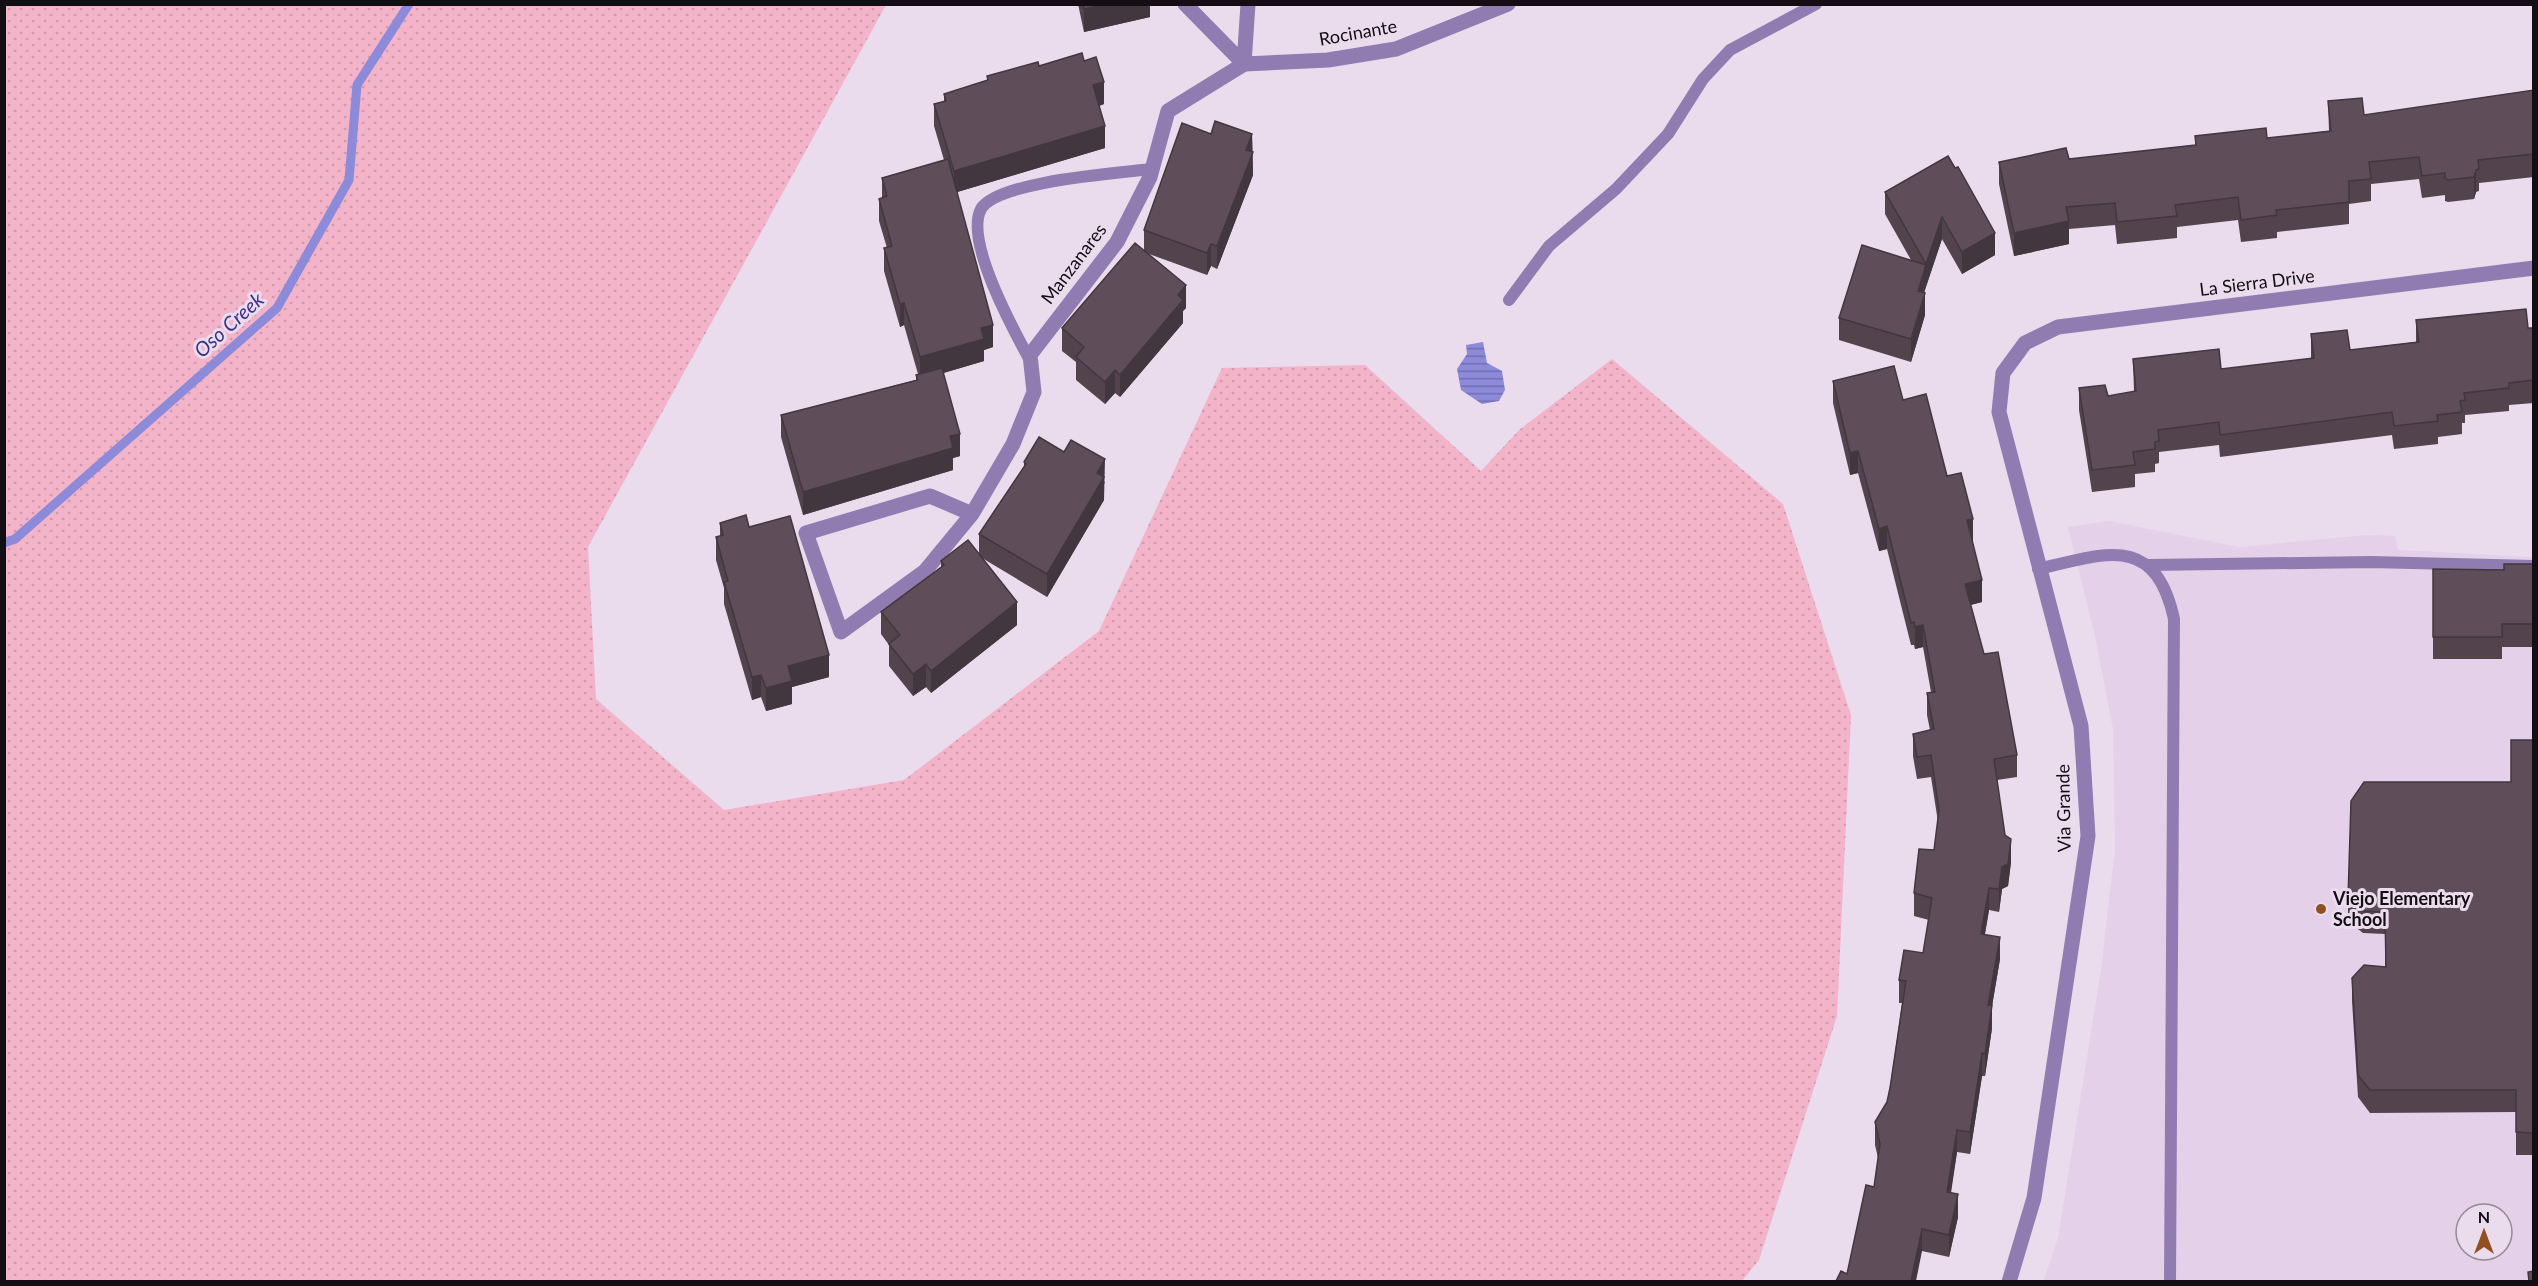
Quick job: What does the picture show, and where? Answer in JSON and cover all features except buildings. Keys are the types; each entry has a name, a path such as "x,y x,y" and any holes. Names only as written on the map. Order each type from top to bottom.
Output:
{"street":[{"path":"1185,4 1244,64"},
{"path":"1244,64 1248,4"},
{"name":"Rocinante","path":"1244,64 1328,60 1396,49 1504,5"},
{"name":"Manzanares","path":"1031,362 1030,355 1117,242 1152,169 1168,111 1244,64"},
{"name":"La Sierra Drive","path":"2003,373 2025,343 2058,327 2534,268"},
{"path":"972,514 930,496 806,533 841,632 925,571 972,514 1013,444 1034,392 1031,362"},
{"name":"Via Grande","path":"2003,373 1999,412 2038,569 2081,726 2088,836 2034,1197 2009,1281"}],"lane":[{"path":"1509,300 1550,246 1616,189 1668,134 1703,79 1730,50 1816,4"},
{"path":"1031,362 998,303 977,231 981,209 998,195 1059,180 1152,169"},
{"path":"2038,569 2099,555 2133,556 2148,565 2169,597 2174,619 2170,1281"},
{"path":"2148,565 2371,562 2534,566"}],"shaded area":[{"path":"5,4 886,5 588,547 596,699 724,810 904,780 1099,631 1222,368 1365,365 1481,471 1519,430 1612,359 1783,504 1851,715 1837,1016 1759,1260 1741,1282 5,1281"},
{"path":"1483,342 1487,363 1502,371 1505,390 1499,401 1482,404 1461,390 1457,369 1467,354 1466,345"},
{"name":"Viejo Elementary School","path":"2109,521 2239,547 2367,535 2395,536 2398,550 2533,557 2533,1281 2043,1282 2058,1238 2101,970 2115,849 2113,729 2095,636 2068,527"}],"waterway":[{"name":"Oso Creek","path":"4,543 15,539 277,308 349,180 357,85 409,4"}],"place":[{"name":"Viejo Elementary School","path":"2321,909"}]}
